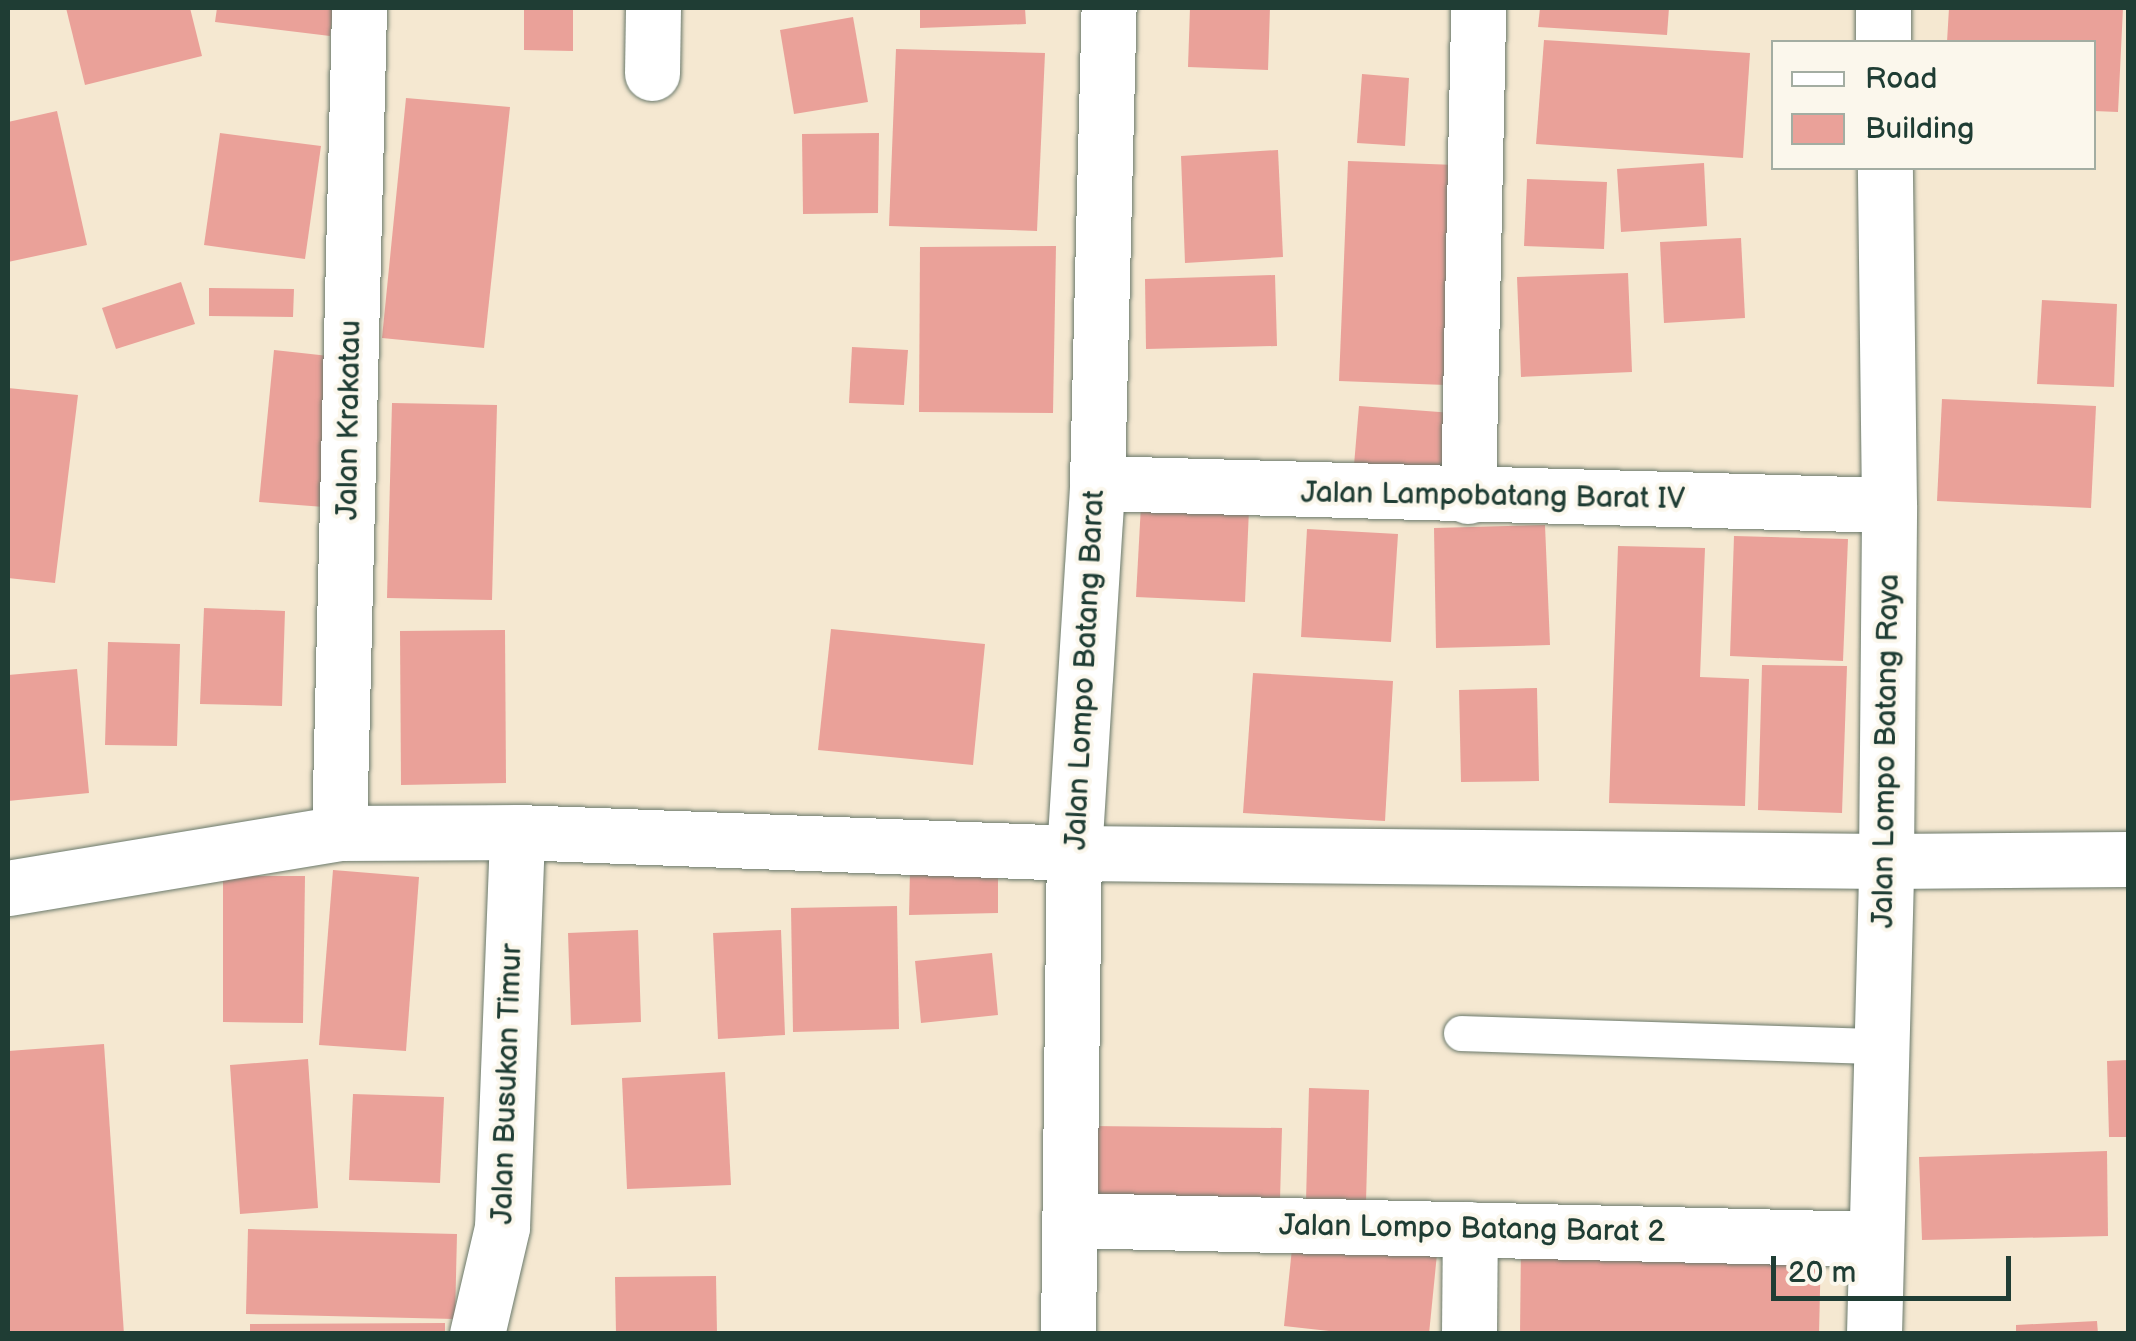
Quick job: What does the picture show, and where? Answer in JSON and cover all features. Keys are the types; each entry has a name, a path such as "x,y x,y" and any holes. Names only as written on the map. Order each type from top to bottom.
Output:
{"street":[{"name":"Jalan Krakatau","path":"339,833 359,8"},
{"path":"652,8 652,73"},
{"name":"Jalan Lompo Batang Barat","path":"1068,1334 1074,853 1097,483 1110,8"},
{"path":"1468,496 1478,8"},
{"path":"1883,8 1883,40"},
{"name":"Jalan Lompo Batang Raya","path":"1874,1334 1886,861 1889,505 1885,170"},
{"name":"Jalan Lampobatang Barat IV","path":"1097,483 1889,505"},
{"path":"8,888 339,833 517,832 1074,853 1886,861 2128,859"},
{"name":"Jalan Busukan Timur","path":"476,1334 502,1227 517,832"},
{"name":"Jalan Lompo Batang Barat 2","path":"1069,1220 1875,1239"},
{"path":"1469,1334 1470,1229"}],"lane":[{"path":"1461,1033 1880,1046"}],"building":[{"path":"66,8 190,8 202,56 85,85"},
{"path":"217,8 333,8 330,36 215,22"},
{"path":"524,8 573,8 573,51 524,50"},
{"path":"920,8 1025,8 1026,24 920,28"},
{"path":"1190,8 1270,8 1268,70 1188,67"},
{"path":"1540,8 1669,8 1667,35 1538,27"},
{"path":"1949,8 2123,8 2118,112 2096,111 2096,40 1947,40"},
{"path":"853,17 868,102 794,114 780,30"},
{"path":"1544,40 1750,53 1743,158 1536,144"},
{"path":"896,49 1045,53 1037,231 889,226"},
{"path":"1362,74 1409,78 1405,146 1357,143"},
{"path":"406,98 510,107 484,348 382,338"},
{"path":"57,111 87,245 8,262 8,122"},
{"path":"220,133 321,146 305,259 204,245"},
{"path":"879,133 878,213 803,214 802,134"},
{"path":"1278,150 1283,257 1185,263 1181,156"},
{"path":"1348,161 1456,165 1446,385 1339,381"},
{"path":"1704,163 1707,226 1621,232 1617,169"},
{"path":"1527,179 1607,182 1604,249 1524,246"},
{"path":"1741,238 1745,318 1664,323 1660,242"},
{"path":"1056,246 1053,413 919,412 920,247"},
{"path":"1628,273 1632,372 1521,377 1517,277"},
{"path":"1275,275 1277,346 1146,349 1145,279"},
{"path":"181,282 195,324 116,349 102,308"},
{"path":"209,288 294,289 293,317 209,316"},
{"path":"2042,300 2117,304 2114,387 2037,384"},
{"path":"852,347 908,350 904,405 849,403"},
{"path":"274,350 338,357 324,507 259,502"},
{"path":"8,388 78,395 55,583 8,578"},
{"path":"1942,399 2096,406 2091,508 1937,501"},
{"path":"392,403 497,405 492,600 387,598"},
{"path":"1359,406 1453,413 1448,484 1353,477"},
{"path":"1141,505 1249,509 1245,602 1136,597"},
{"path":"1545,525 1550,645 1436,648 1434,528"},
{"path":"1307,529 1398,534 1391,642 1301,637"},
{"path":"1734,536 1848,539 1843,661 1730,656"},
{"path":"1618,546 1705,548 1700,677 1749,679 1745,806 1609,803"},
{"path":"204,608 285,611 282,706 200,704"},
{"path":"831,629 985,644 973,765 818,750"},
{"path":"505,630 506,783 401,785 400,631"},
{"path":"108,642 180,644 177,746 105,745"},
{"path":"1762,665 1847,666 1842,813 1758,810"},
{"path":"77,669 89,793 8,801 8,675"},
{"path":"1253,673 1393,681 1385,821 1243,813"},
{"path":"1537,688 1539,781 1461,782 1459,690"},
{"path":"998,869 998,913 909,915 910,870"},
{"path":"333,870 419,877 406,1051 319,1045"},
{"path":"223,876 305,876 303,1023 223,1022"},
{"path":"897,906 899,1029 793,1032 791,908"},
{"path":"638,930 641,1022 571,1025 568,933"},
{"path":"781,930 785,1035 718,1039 713,933"},
{"path":"992,953 998,1015 921,1023 915,961"},
{"path":"104,1044 124,1334 8,1334 8,1051"},
{"path":"308,1059 318,1208 240,1214 230,1065"},
{"path":"2128,1060 2128,1137 2109,1137 2107,1061"},
{"path":"725,1072 731,1185 627,1189 622,1078"},
{"path":"1309,1088 1369,1090 1366,1202 1306,1201"},
{"path":"353,1094 444,1097 440,1183 349,1180"},
{"path":"1091,1126 1282,1128 1280,1200 1091,1199"},
{"path":"2107,1151 2108,1236 1922,1240 1919,1157"},
{"path":"248,1229 457,1234 455,1319 246,1314"},
{"path":"1294,1229 1438,1244 1429,1334 1356,1334 1284,1326"},
{"path":"1521,1243 1821,1249 1819,1334 1520,1334"},
{"path":"716,1276 717,1334 616,1334 615,1277"},
{"path":"2097,1321 2098,1334 2016,1334 2016,1325"},
{"path":"445,1323 445,1334 250,1334 250,1324"}]}
